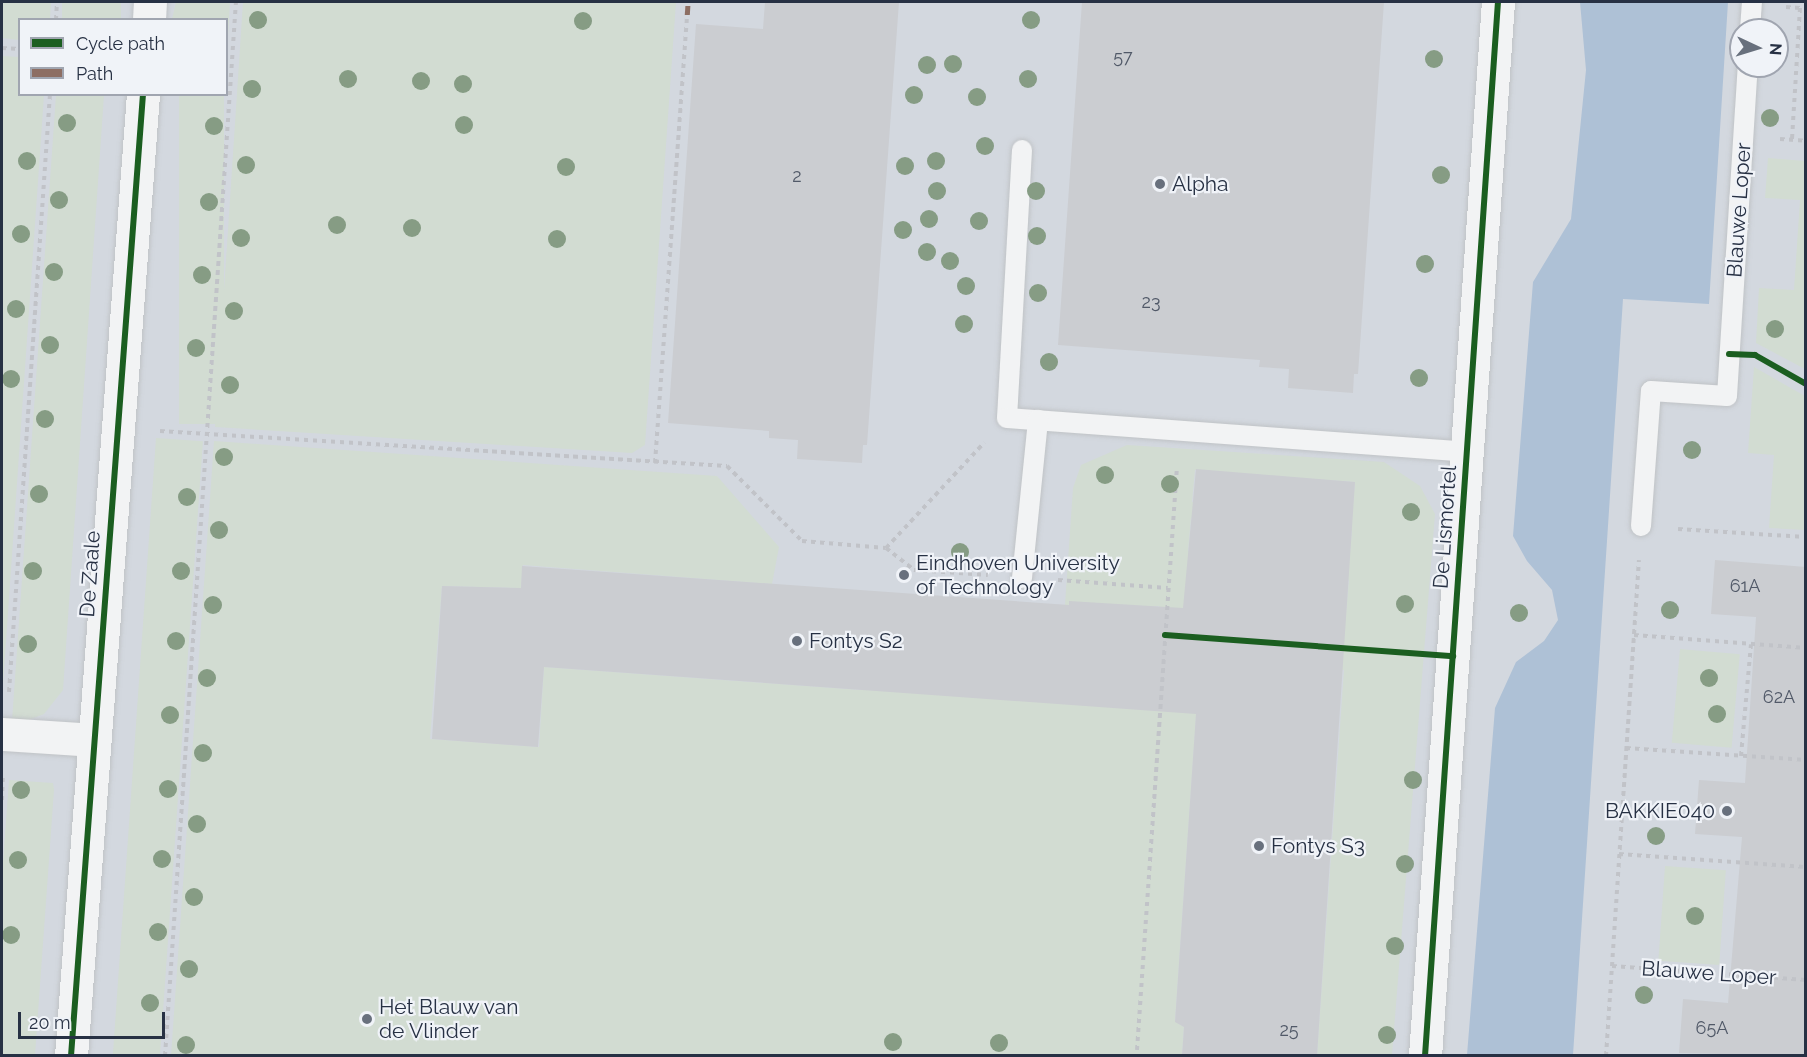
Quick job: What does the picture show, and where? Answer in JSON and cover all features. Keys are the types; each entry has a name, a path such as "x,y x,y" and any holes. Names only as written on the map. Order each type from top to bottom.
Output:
{"street":[{"path":"149,18 150,2"},
{"name":"De Lismortel","path":"1425,1056 1498,2"},
{"name":"De Zaale","path":"71,1056 143,96"},
{"path":"4,734 94,740"}],"lane":[{"name":"Blauwe Loper","path":"1641,526 1651,391 1727,396 1747,78"},
{"path":"1007,418 1022,150"},
{"name":"De Lismortel","path":"1007,418 1467,452"},
{"path":"1022,578 1038,420"}],"path":[{"path":"56,18 57,2"},
{"path":"165,1056 209,434 236,2"},
{"path":"1752,4 1806,9"},
{"path":"1792,140 1800,8"},
{"path":"655,463 687,15"},
{"path":"2,48 18,49"},
{"path":"2,801 4,734 50,96"},
{"path":"1779,139 1806,141"},
{"path":"118,428 727,466 802,541 886,548 1007,418"},
{"path":"1137,1050 1179,431"},
{"path":"1641,526 1806,537"},
{"path":"1165,635 1176,636"},
{"path":"1634,635 1806,648"},
{"path":"1741,756 1750,644"},
{"path":"1626,748 1806,760"},
{"path":"1619,854 1806,867"}],"shaded area":[{"name":"Eindhoven University of Technology","path":"2,2 1805,2 1805,1055 2,1055"},
{"path":"2,2 51,2 50,18 18,18 18,40 2,38"},
{"path":"62,2 121,2 121,18 62,18"},
{"path":"176,2 230,2 228,37 228,18 172,18"},
{"path":"243,2 676,2 645,445 632,453 215,427"},
{"path":"2,56 18,57 18,96 44,96 2,699"},
{"path":"56,96 104,96 63,690 44,714 26,721 12,721"},
{"path":"179,96 224,96 224,424 179,424"},
{"path":"1768,158 1805,161 1805,369 1756,343 1759,288 1794,290 1800,200 1765,198"},
{"path":"1754,367 1805,396 1805,530 1769,528 1774,455 1748,453"},
{"path":"156,438 203,441 160,1056 113,1055"},
{"path":"214,441 717,476 779,547 772,584 523,565 521,588 442,586 430,739 539,747 544,667 861,690 1154,666 1159,606 1129,609 1065,605 1073,488 1081,465 1127,445 1384,462 1420,486 1435,514 1392,1055 1317,1055 1344,670 1200,659 1175,1021 1184,1027 1182,1055 171,1056","holes":["1195,470 1355,482 1352,515 1192,502","1191,518 1352,531 1349,563 1188,551","1188,567 1349,580 1346,612"]},
{"path":"1680,649 1740,654 1732,748 1672,743"},
{"path":"9,780 53,783 54,790 35,1055 2,1055 2,876"},
{"path":"1665,866 1726,870 1719,965 1658,961"}],"water":[{"path":"1580,2 1728,2 1709,304 1623,299 1573,1055 1467,1055 1495,708 1516,662 1544,641 1558,620 1552,590 1527,561 1513,536 1533,282 1571,219 1586,70"}],"building":[{"path":"765,2 899,2 867,445 863,445 862,463 797,459 798,440 769,438 769,431 668,423 696,24 763,29"},
{"name":"Alpha","path":"1082,2 1384,2 1358,374 1354,374 1353,393 1288,388 1289,369 1259,367 1260,360 1058,345"},
{"path":"1196,469 1355,482 1317,1056 1182,1056 1184,1027 1175,1022 1196,714 544,667 538,747 432,739 442,586 521,588 522,566 1069,605 1069,601 1183,608"},
{"path":"1715,560 1806,567 1806,1056 1679,1053 1683,999 1728,1003 1742,837 1695,834 1699,780 1745,783 1756,617 1711,614"}],"marked path":[{"path":"687,15 688,2"}],"cycle path":[{"path":"1425,1056 1498,2"},
{"path":"71,1056 143,96"},
{"path":"1729,354 1755,355 1806,384"},
{"path":"1165,635 1453,656"}],"place":[{"name":"Alpha","path":"1160,184"},
{"name":"Eindhoven University of Technology","path":"904,575"},
{"name":"Fontys S2","path":"797,641"},
{"name":"BAKKIE040","path":"1727,811"},
{"name":"Fontys S3","path":"1259,846"},
{"name":"Het Blauw van de Vlinder","path":"367,1019"}]}
